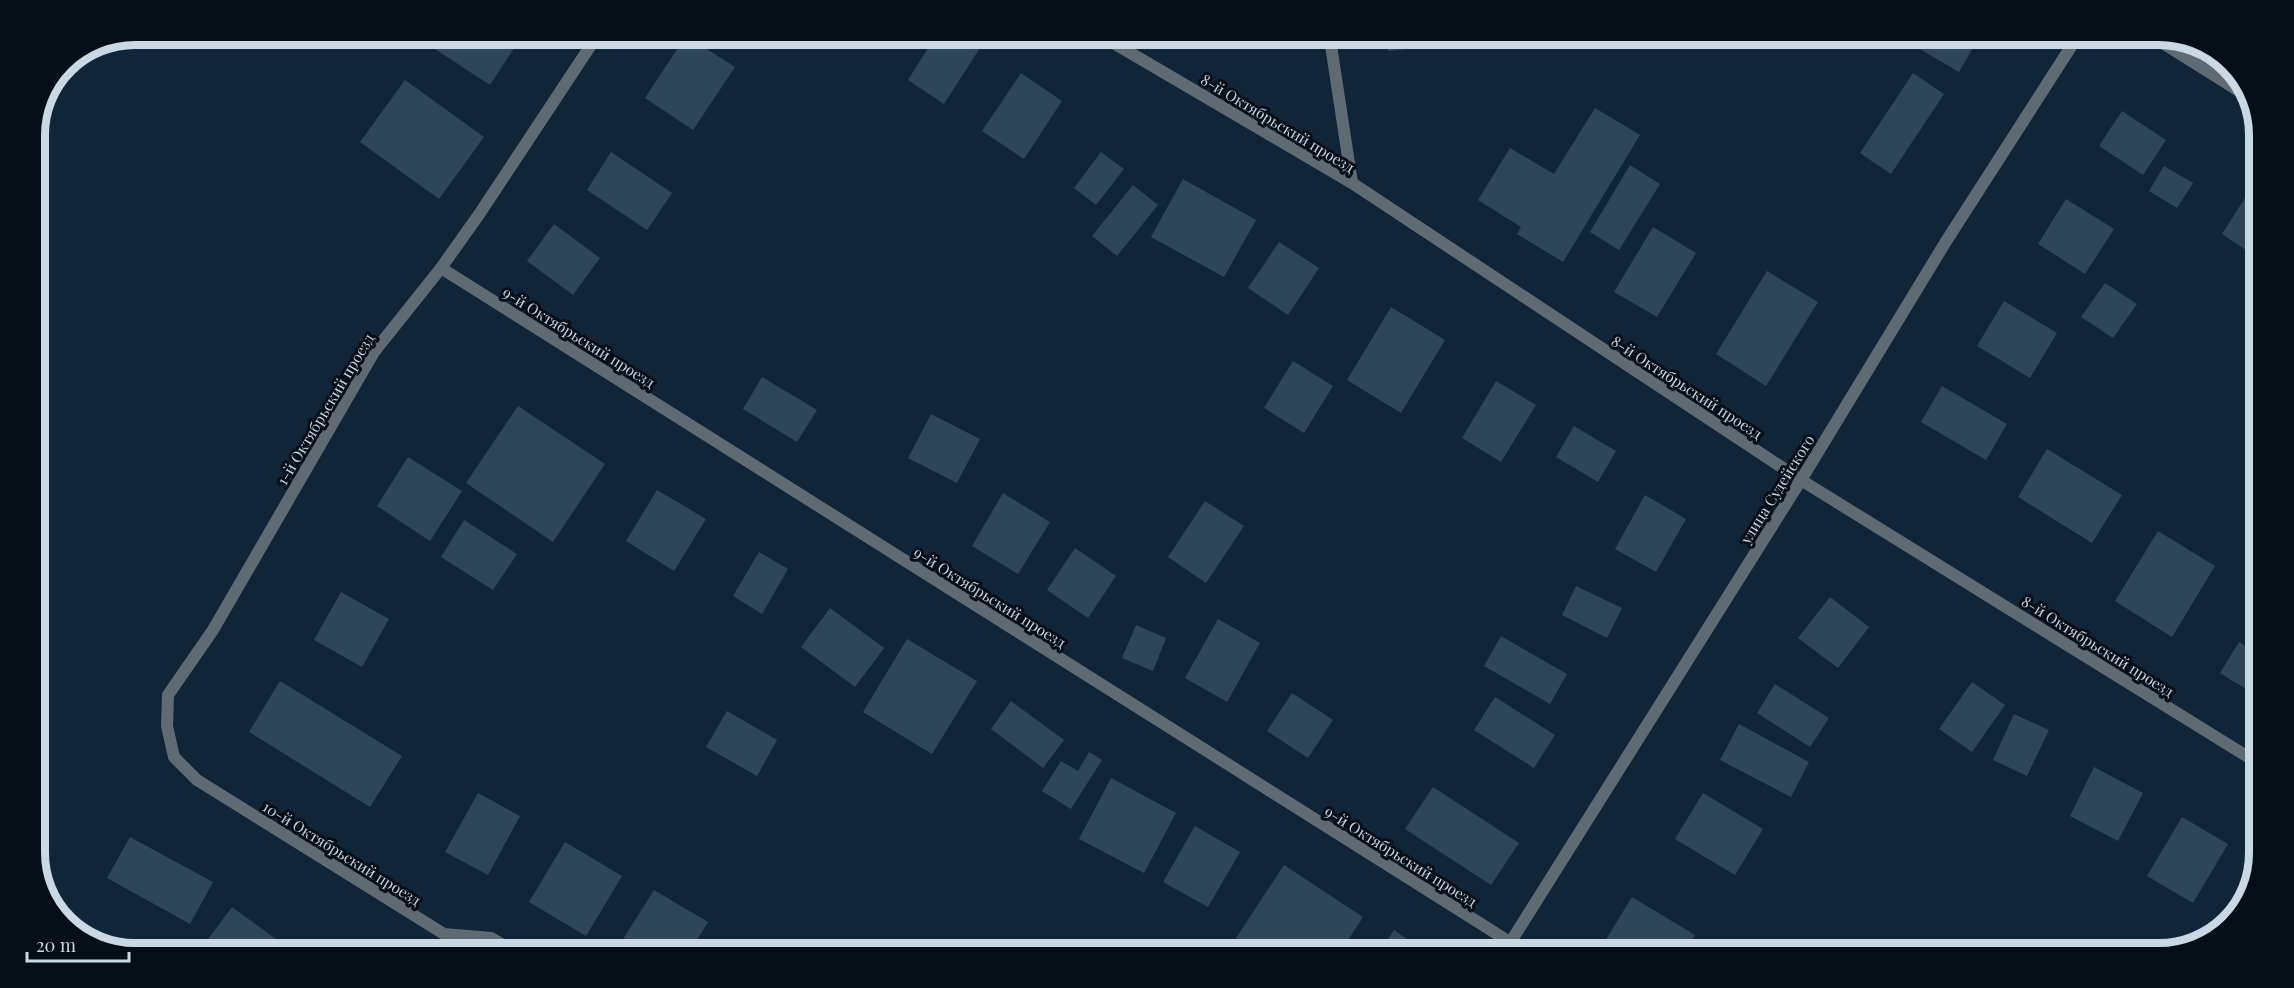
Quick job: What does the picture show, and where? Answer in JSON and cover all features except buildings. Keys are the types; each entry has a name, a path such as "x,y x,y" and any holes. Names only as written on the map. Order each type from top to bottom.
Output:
{"street":[{"name":"1-й Октябрьский проезд","path":"174,757 167,726 168,695 213,630 374,352 441,268 480,213 591,45"},
{"name":"8-й Октябрьский проезд","path":"1117,45 1352,183 1801,480 2249,758"},
{"path":"1331,45 1352,183"},
{"name":"улица Судейского","path":"1510,943 1801,480 1945,243 2072,45"},
{"path":"2167,46 2236,89"},
{"name":"9-й Октябрьский проезд","path":"441,268 1501,943"},
{"name":"10-й Октябрьский проезд","path":"174,757 197,780 444,934 491,938 498,943"}]}
